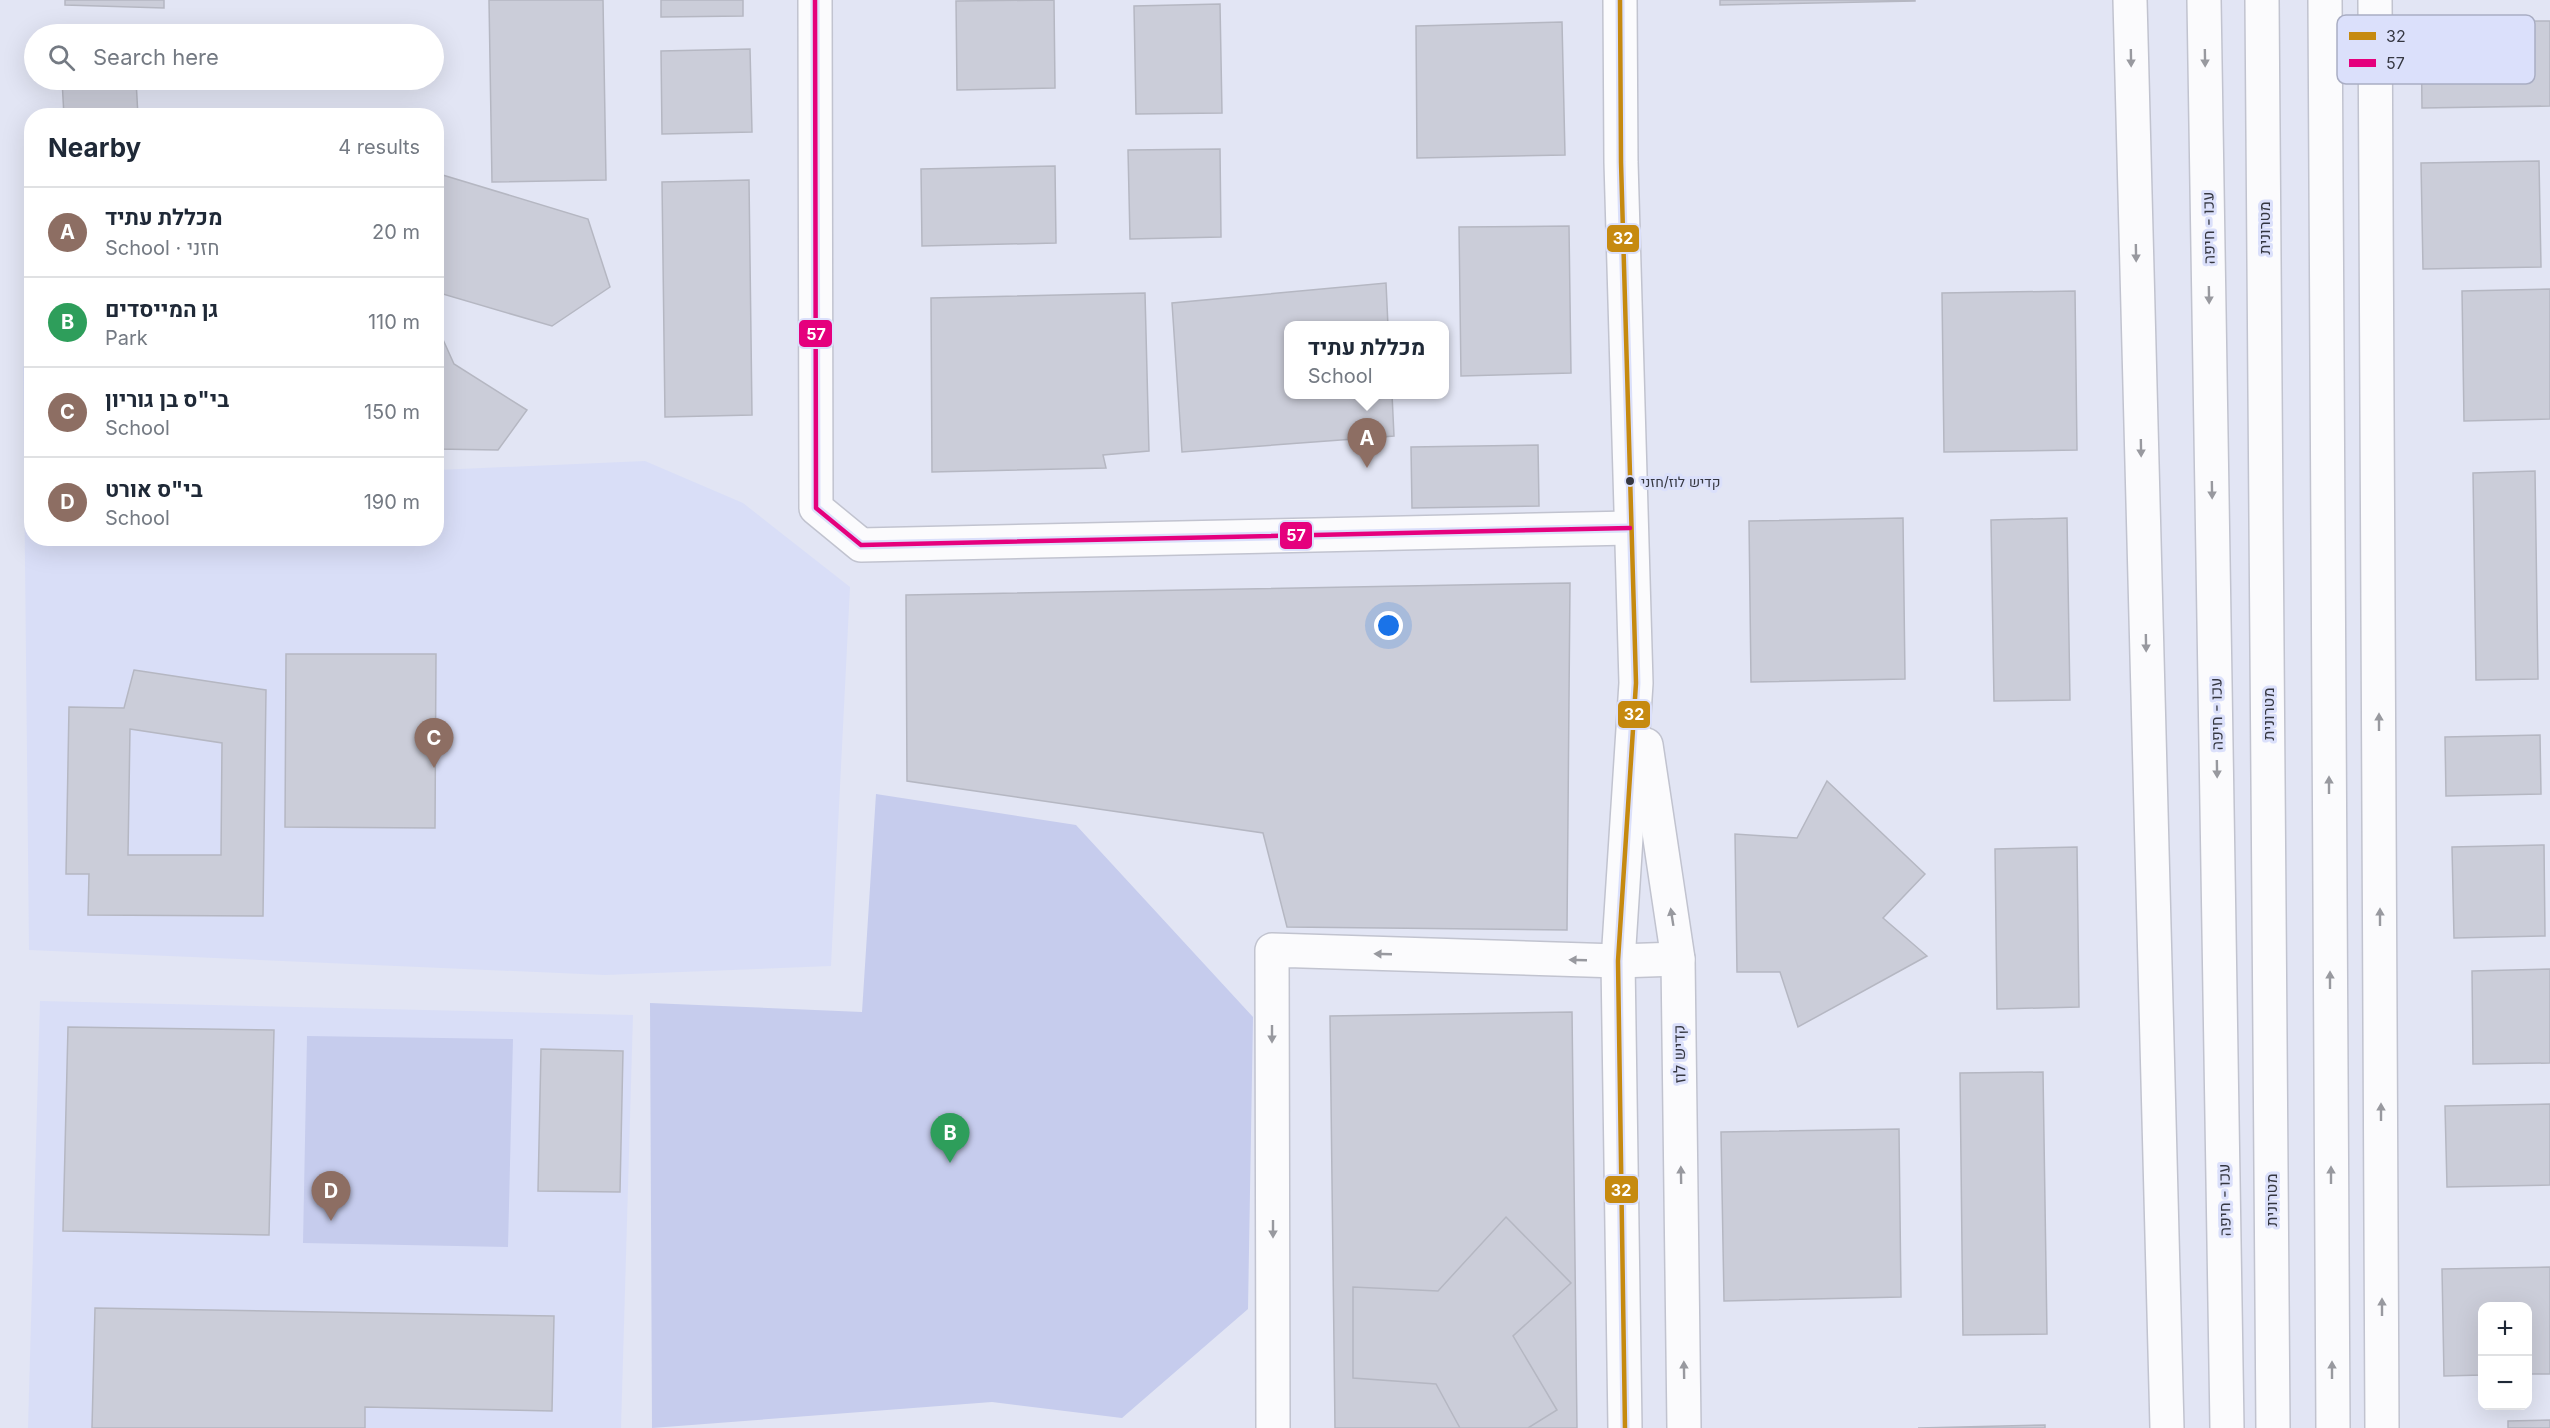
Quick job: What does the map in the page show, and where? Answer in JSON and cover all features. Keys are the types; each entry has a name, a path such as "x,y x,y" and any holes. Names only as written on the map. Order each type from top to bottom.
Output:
{"main road":[{"path":"815,0 816,508 861,545 1630,528"},
{"name":"קדיש לוז","path":"1620,0 1630,528 1636,683 1618,961 1624,1428"},
{"path":"2130,0 2167,1428"},
{"name":"עכו - חיפה","path":"2204,0 2227,1428"},
{"name":"מטרונית","path":"2262,0 2273,1428"},
{"path":"2325,0 2333,1428"},
{"path":"2375,0 2375,15"},
{"path":"2375,84 2382,1428"},
{"name":"קדיש לוז","path":"1636,683 1678,959 1684,1428"},
{"path":"1273,1428 1272,950 1618,961 1678,959"}],"shaded area":[{"path":"23,366 24,366 24,463"},
{"path":"645,461 743,503 850,587 831,966 605,975 29,950 25,546 444,546 444,470"},
{"path":"876,794 1076,825 1253,1017 1248,1309 1122,1418 992,1402 652,1428 650,1003 862,1012"},
{"path":"40,1001 633,1015 621,1428 28,1428"},
{"path":"307,1036 513,1039 508,1247 303,1243"}],"building":[{"path":"65,0 164,0 164,8 65,5"},
{"path":"489,0 603,0 606,180 492,182"},
{"path":"661,0 743,0 743,16 661,17"},
{"path":"1054,0 1055,88 957,90 956,1"},
{"path":"1720,0 1915,0 1915,1 1720,5"},
{"path":"1220,4 1222,113 1136,114 1134,6"},
{"path":"2535,21 2550,21 2550,106 2422,108 2422,84 2535,84"},
{"path":"1562,22 1565,155 1417,158 1416,26"},
{"path":"750,49 752,132 662,134 661,51"},
{"path":"63,90 137,90 138,108 64,108"},
{"path":"1220,149 1221,237 1130,239 1128,150"},
{"path":"2539,161 2541,267 2423,269 2421,163"},
{"path":"1055,166 1056,243 922,246 921,169"},
{"path":"444,175 588,219 610,287 552,326 444,294"},
{"path":"749,180 752,415 665,417 662,182"},
{"path":"1569,226 1571,373 1461,376 1459,227"},
{"path":"1386,283 1388,321 1284,321 1284,399 1392,399 1394,436 1182,452 1172,303"},
{"path":"2550,289 2550,419 2464,421 2462,291"},
{"path":"2075,291 2077,450 1944,452 1942,293"},
{"path":"1145,293 1149,451 1103,455 1106,468 932,472 931,298"},
{"path":"444,342 454,364 527,410 498,450 444,449"},
{"path":"1538,445 1539,506 1412,508 1411,447"},
{"path":"2535,471 2538,679 2476,680 2473,473"},
{"path":"1903,518 1905,679 1751,682 1749,521"},
{"path":"2067,518 2070,700 1994,701 1991,520"},
{"path":"1570,583 1567,930 1287,927 1263,833 907,781 906,595"},
{"path":"286,654 436,654 435,828 285,827"},
{"path":"134,670 266,690 263,916 88,915 89,874 66,874 69,707 124,708","holes":["130,729 222,743 221,855 128,855"]},
{"path":"2540,735 2541,794 2446,796 2445,737"},
{"path":"1827,781 1925,874 1883,918 1927,956 1798,1027 1780,972 1737,972 1735,834 1797,838"},
{"path":"2544,845 2545,936 2454,938 2452,847"},
{"path":"2077,847 2079,1007 1997,1009 1995,849"},
{"path":"2550,969 2550,1063 2473,1064 2472,971"},
{"path":"1572,1012 1577,1428 1335,1428 1330,1016"},
{"path":"68,1027 274,1030 269,1235 63,1231"},
{"path":"541,1049 623,1051 620,1192 538,1191"},
{"path":"2043,1072 2047,1334 1963,1335 1960,1073"},
{"path":"2550,1104 2550,1185 2447,1187 2445,1106"},
{"path":"1899,1129 1901,1297 1724,1301 1721,1132"},
{"path":"1506,1217 1571,1283 1513,1336 1557,1410 1528,1428 1460,1428 1436,1384 1353,1378 1353,1287 1438,1291"},
{"path":"2550,1267 2550,1374 2532,1374 2532,1302 2478,1302 2478,1375 2444,1376 2442,1269"},
{"path":"95,1308 554,1316 552,1411 365,1407 365,1428 92,1428"},
{"path":"2550,1420 2550,1428 2508,1428 2508,1421"},
{"path":"2045,1425 2045,1428 1918,1428"}],"transit line":[{"name":"57","path":"815,0 816,508 861,545 1630,528"},
{"name":"32","path":"1620,0 1621,162 1636,683 1618,961 1625,1428"}],"place":[{"name":"מכללת עתיד","path":"1367,468"},
{"name":"קדיש לוז/חזני","path":"1630,481"},
{"name":"בי\"ס בן גוריון","path":"434,768"},
{"name":"גן המייסדים","path":"950,1163"},
{"name":"בי\"ס אורט","path":"331,1221"}]}
